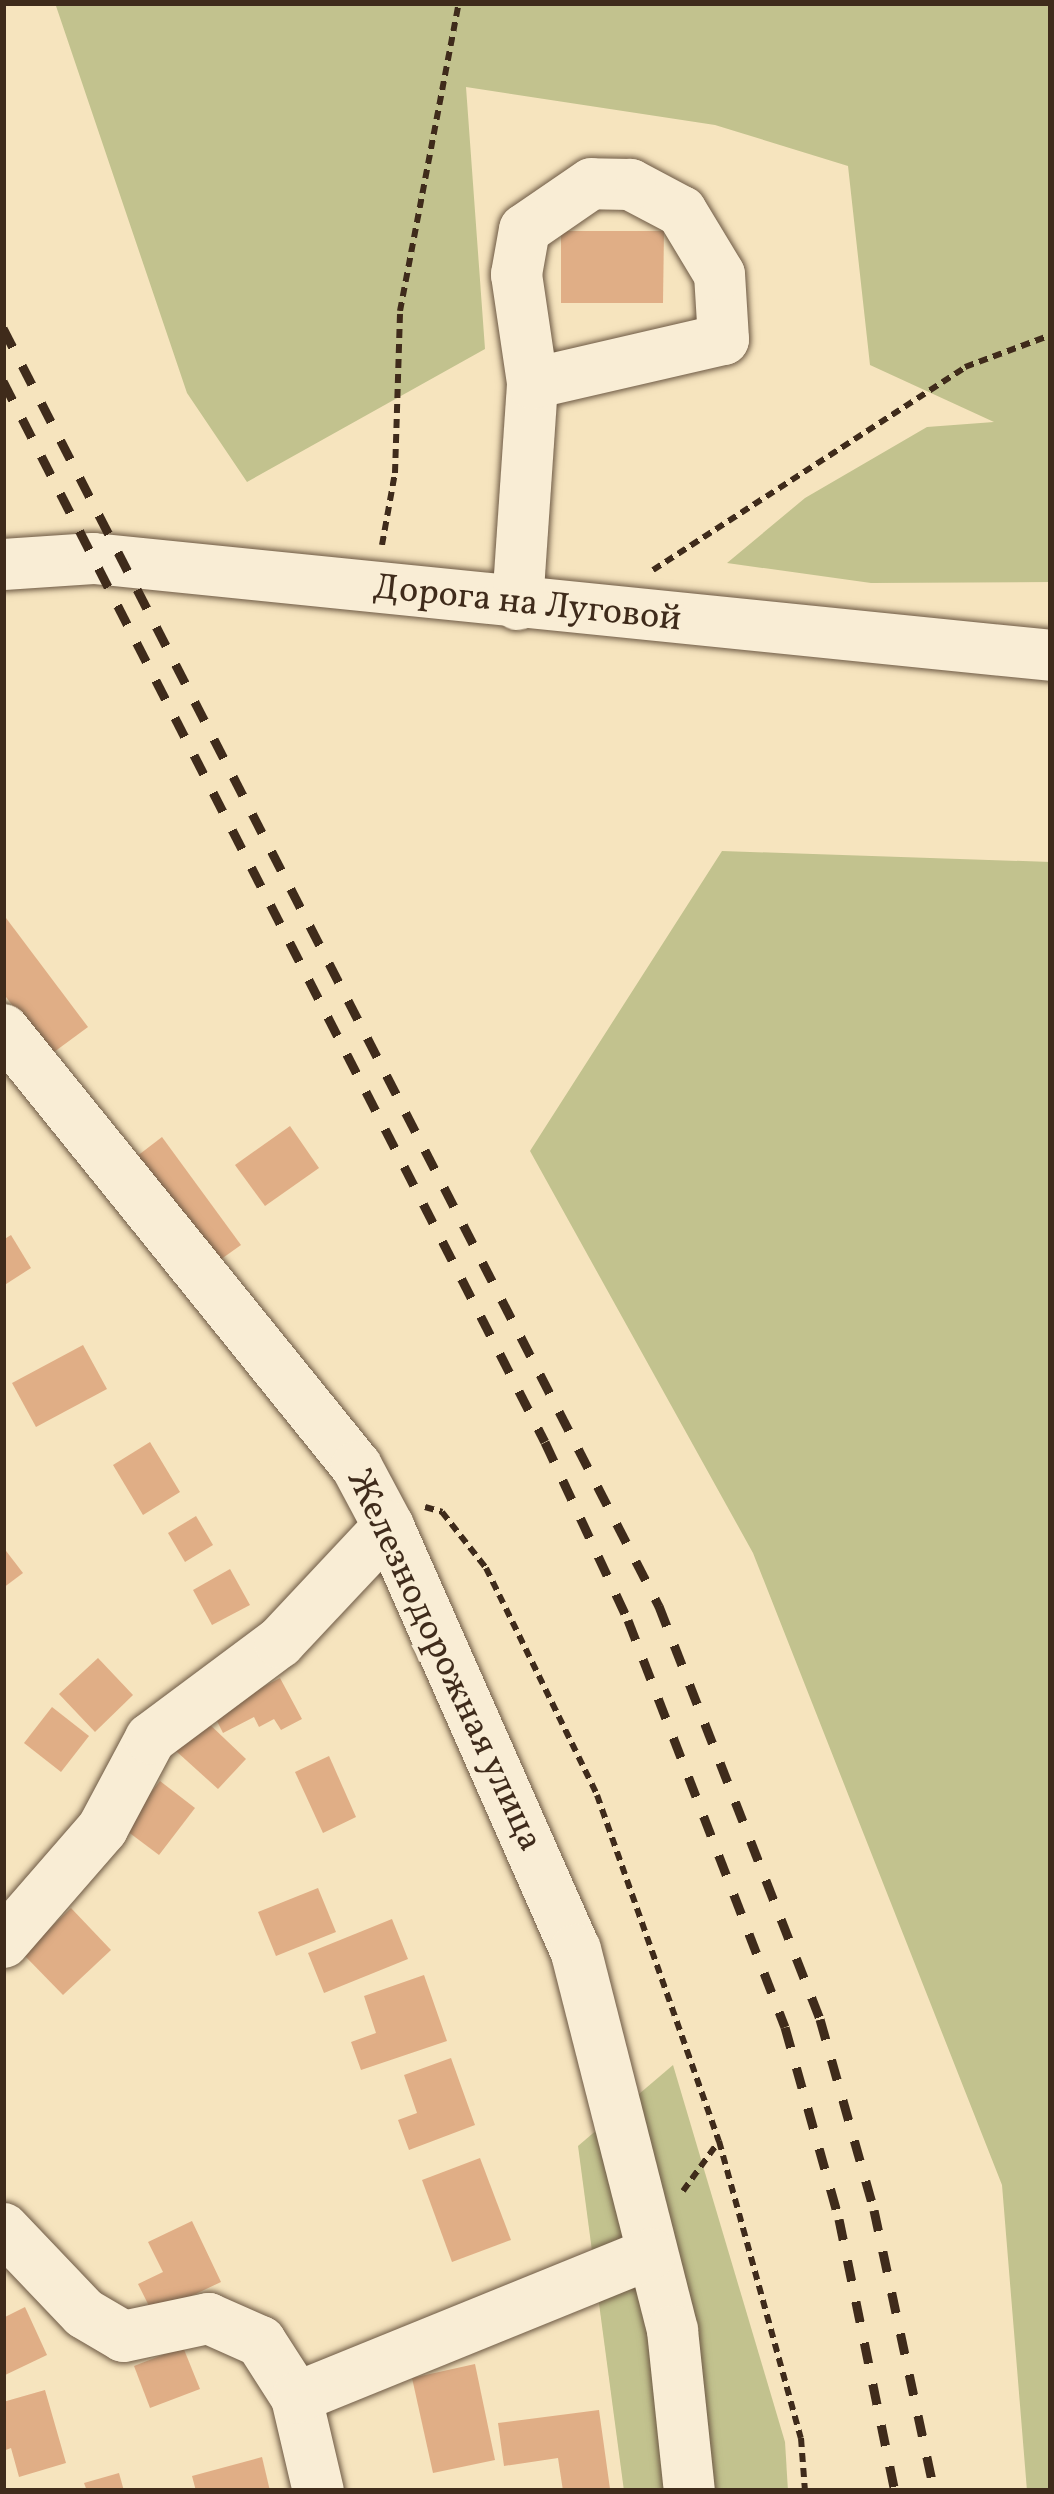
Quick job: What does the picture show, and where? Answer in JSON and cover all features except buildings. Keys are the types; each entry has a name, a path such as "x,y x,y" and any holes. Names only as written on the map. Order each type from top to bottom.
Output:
{"street":[{"path":"517,604 532,383 516,274 524,229 591,184 630,184 681,211 718,274 723,339 532,383"},
{"name":"Дорога на Луговой","path":"3,564 93,558 1051,655"},
{"name":"Железнодорожная улица","path":"3,1029 378,1508 575,1949 673,2330 689,2491"},
{"path":"3,1942 102,1828 150,1738 279,1642 378,1508"},
{"path":"3,2228 84,2313 123,2336 208,2318 260,2341 296,2396 318,2491"},
{"path":"296,2396 650,2253"}],"path":[{"path":"374,590 395,473 400,311 459,3"},
{"path":"646,574 965,367 1051,335"},
{"path":"378,1508 442,1512 486,1568 597,1795 719,2140 801,2438 805,2491"}],"green space":[{"path":"55,3 1051,3 1051,582 871,583 727,563 805,498 927,427 994,422 870,365 848,166 715,125 466,87 485,349 247,482 187,393"},
{"path":"722,851 1051,862 1051,2491 1027,2491 1002,2185 753,1553 530,1151"},
{"path":"673,2065 785,2442 788,2491 624,2491 578,2146"}],"railway":[{"path":"3,328 659,1606 820,2019 874,2210 934,2491"},
{"path":"3,381 545,1442 628,1620 785,2027 839,2219 895,2491"}]}
